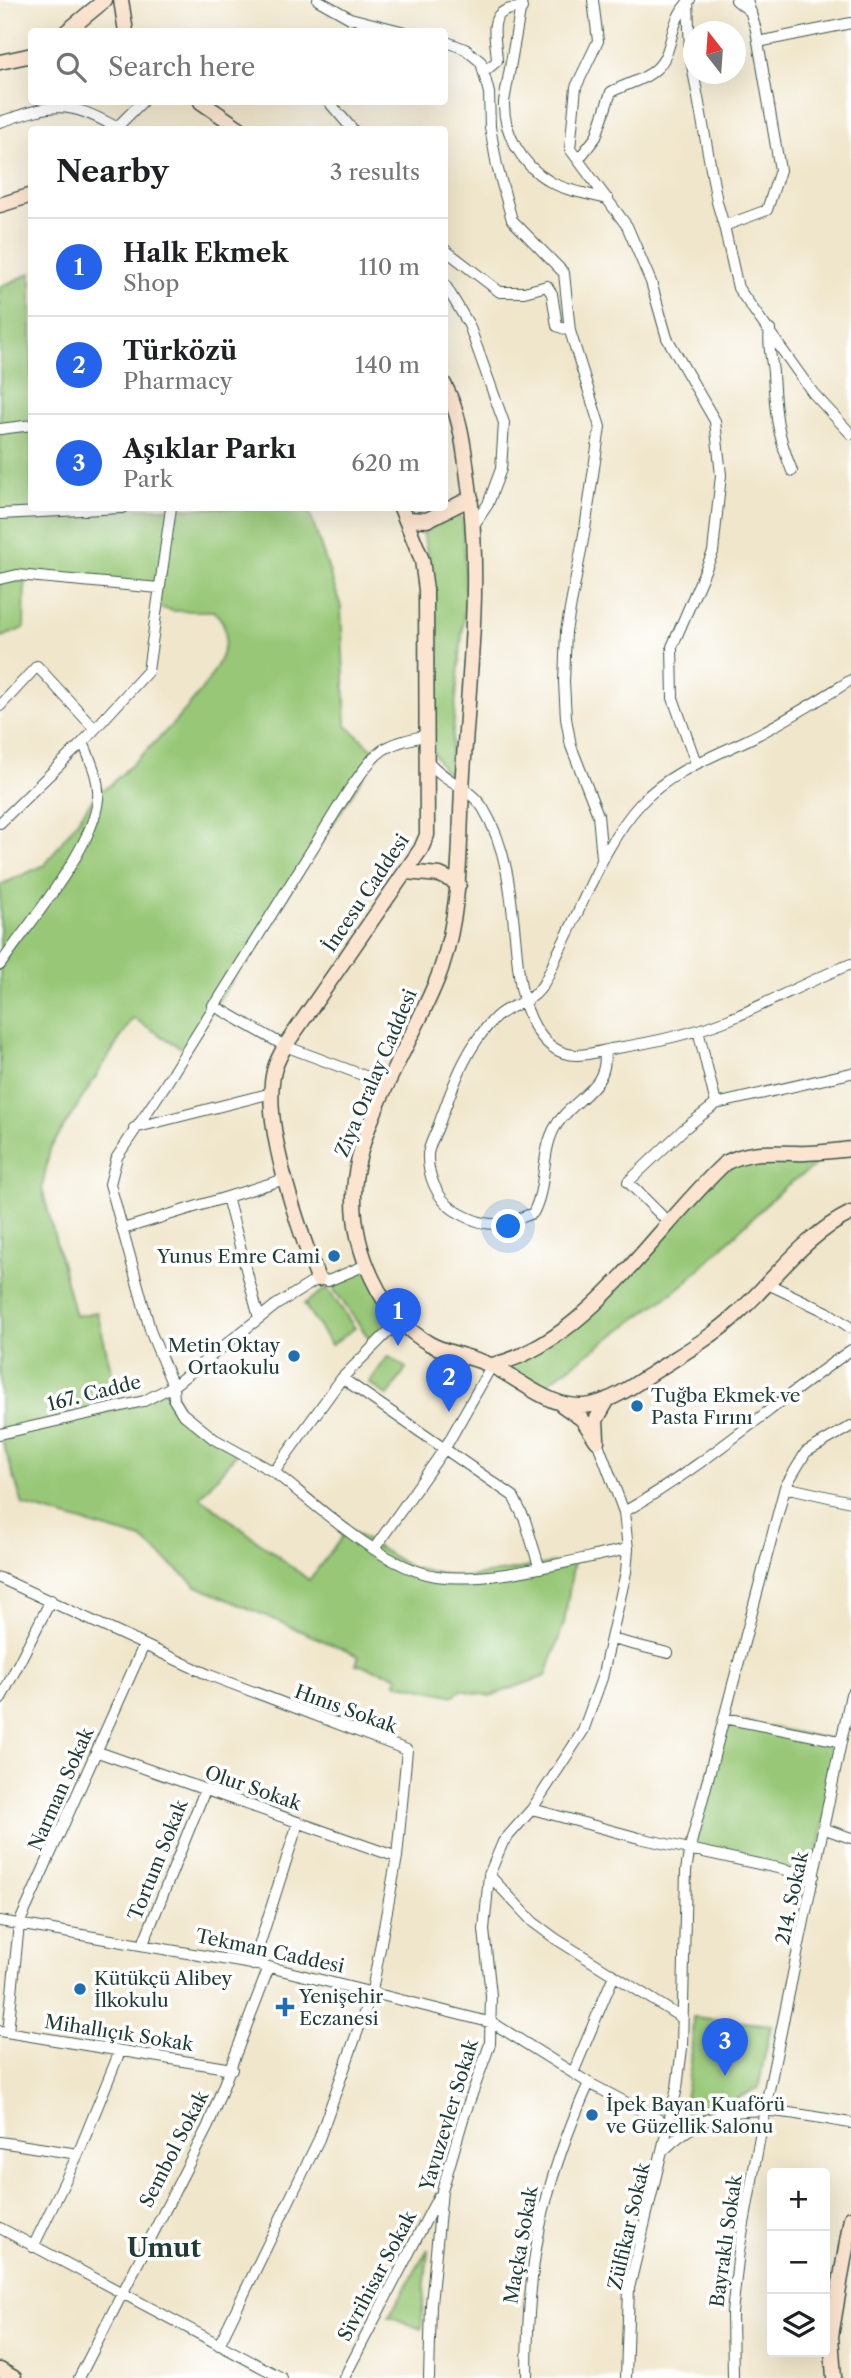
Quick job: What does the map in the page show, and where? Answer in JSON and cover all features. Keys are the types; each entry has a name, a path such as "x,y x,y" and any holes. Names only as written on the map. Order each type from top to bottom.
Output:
{"main road":[{"path":"71,28 105,0"},
{"path":"121,0 125,28"},
{"path":"0,62 28,56"},
{"path":"207,105 231,126"},
{"path":"0,205 28,196"},
{"name":"Ziya Oralay Caddesi","path":"448,394 461,425 474,525 475,601 462,786 459,884 450,940 439,974 389,1085 355,1172 356,1222 366,1265 383,1296 401,1319 430,1344 492,1365 559,1402 584,1406 622,1393 700,1342 735,1316 819,1232 851,1213"},
{"path":"448,510 471,498"},
{"path":"404,513 427,520 445,511"},
{"name":"İncesu Caddesi","path":"318,1279 285,1179 272,1093 274,1069 285,1046 405,872 427,835 426,590 422,560 404,513"},
{"path":"405,872 440,875 459,884"},
{"path":"492,1365 531,1354 552,1339 608,1289 719,1168 738,1156 769,1150 794,1153 851,1149"},
{"path":"597,1441 596,1420 608,1399"},
{"path":"559,1402 586,1423 597,1441"},
{"path":"834,2378 832,2323 851,2218"},
{"path":"0,2370 13,2378"}],"street":[{"path":"318,0 350,18 389,28"},
{"path":"593,0 598,41 576,87 571,116 570,149 627,226 650,282 667,338 715,421 721,475 713,552 672,647 673,698 696,763"},
{"path":"578,160 596,137 611,92 656,69 670,44 675,19 689,0"},
{"path":"689,0 690,54 717,202 738,288 813,393 851,434"},
{"path":"736,0 751,12"},
{"path":"724,226 768,210 780,170 758,42 747,0"},
{"path":"522,4 504,102 504,117 512,142 523,157 550,181 608,199"},
{"path":"484,72 497,61 494,22 498,14 522,4"},
{"path":"758,42 851,23"},
{"path":"448,43 465,49 481,62 489,93 490,127 496,166 512,220 564,274 570,331 600,427 566,631 566,718 571,746 598,815 602,858"},
{"path":"0,122 44,107 66,105 111,126"},
{"path":"117,126 139,105"},
{"path":"332,105 350,126"},
{"path":"448,252 500,292 524,292 547,286 552,294 557,326 570,331"},
{"path":"448,290 469,325 504,423 501,468 488,504 474,525"},
{"path":"770,330 767,343 773,375 774,414 779,439 792,471"},
{"path":"0,429 28,426"},
{"path":"0,514 61,511"},
{"path":"0,823 83,742 148,671 171,511"},
{"path":"0,579 17,575 159,588"},
{"path":"0,706 37,666 94,728"},
{"path":"604,1051 606,1064 603,1076 571,1106 553,1130 533,1213 508,1224 477,1224 450,1207 433,1185 428,1154 466,1058 496,1017 525,1003 540,989 593,886 602,858 620,829 643,801 696,763 747,740 851,680"},
{"path":"428,735 389,744 372,759 213,1005 164,1087 134,1128 117,1157 110,1184 151,1333 173,1386 174,1400 194,1424 274,1472 374,1549 434,1576 463,1578 628,1549"},
{"path":"0,965 86,839 98,798 93,766 83,742"},
{"path":"428,761 446,780 462,786 483,808 501,846 525,1003 534,1024 553,1048 576,1055 698,1030 729,1019 851,964"},
{"path":"213,1005 285,1046 389,1085"},
{"path":"698,1030 716,1104"},
{"path":"669,1223 628,1182 685,1128 716,1104 851,1073"},
{"path":"134,1128 272,1093"},
{"path":"123,1229 285,1179"},
{"path":"226,1197 260,1318"},
{"name":"167. Cadde","path":"0,1434 144,1401 173,1386 260,1318 318,1279 328,1281 366,1265"},
{"path":"768,1284 827,1312 851,1328"},
{"path":"274,1472 342,1378 401,1319"},
{"path":"624,1512 702,1464 769,1409 851,1350"},
{"path":"374,1549 444,1448 492,1365"},
{"path":"342,1378 513,1496 525,1520 539,1566"},
{"name":"Zülfikar Sokak","path":"626,2378 629,2288 671,2126 680,2061 685,1894 690,1847 785,1487 794,1466 806,1452 851,1426"},
{"name":"Yavuzevler Sokak","path":"429,2378 431,2304 442,2191 467,2107 490,2044 493,2023 484,1930 489,1875 503,1842 532,1809 583,1731 602,1678 628,1549 624,1512 597,1441"},
{"path":"785,1487 851,1502"},
{"name":"Hınıs Sokak","path":"0,1578 209,1675 407,1750 397,1857 372,1991 319,2139 219,2345"},
{"path":"0,1700 51,1600"},
{"path":"611,1639 668,1653"},
{"name":"Narman Sokak","path":"4,2031 19,1924 144,1645"},
{"name":"214. Sokak","path":"765,2109 825,1829 839,1741 848,1715 851,1694"},
{"path":"724,1718 839,1741"},
{"name":"Olur Sokak","path":"98,1752 397,1857"},
{"name":"Tortum Sokak","path":"143,1944 205,1790"},
{"path":"532,1809 639,1838 814,1876"},
{"path":"253,1965 298,1823"},
{"path":"825,1829 851,1838"},
{"path":"489,1875 533,1922 682,2018"},
{"name":"Tekman Caddesi","path":"0,1921 269,1967 493,2023 589,2083 671,2126"},
{"name":"Sembol Sokak","path":"79,2378 208,2126 269,1967"},
{"path":"573,2073 614,1975"},
{"name":"Mihallıçık Sokak","path":"4,2031 232,2069"},
{"path":"33,2247 78,2154 120,2051"},
{"name":"Maçka Sokak","path":"527,2378 530,2274 540,2220 565,2135 589,2083"},
{"path":"665,2149 683,2131 704,2121 746,2108 851,2123"},
{"name":"Bayraklı Sokak","path":"733,2378 735,2288 765,2109"},
{"path":"0,2142 78,2154"},
{"name":"Sivrihisar Sokak","path":"344,2378 442,2191"},
{"path":"0,2228 282,2378"}],"green space":[{"path":"28,274 28,511 309,511 341,607 346,725 378,754 186,1051 133,1018 50,1149 42,1188 75,1316 97,1312 120,1407 173,1386 182,1413 237,1453 200,1497 309,1580 348,1529 412,1568 463,1578 574,1560 564,1623 546,1676 490,1696 461,1690 454,1696 396,1683 397,1676 356,1664 359,1656 196,1586 142,1539 23,1505 0,1434 0,885 45,865 98,792 109,786 144,753 191,703 211,677 223,651 225,629 213,611 174,611 157,607 159,589 25,577 24,628 0,638 0,287"},
{"path":"457,512 463,520 466,593 449,772 445,773 432,750 431,572 423,533"},
{"path":"813,1153 814,1167 783,1188 684,1284 535,1392 492,1365 552,1339 725,1163"},
{"path":"366,1265 401,1319 373,1344 328,1281"},
{"path":"327,1288 355,1328 331,1345 304,1304"},
{"path":"388,1356 406,1368 388,1396 369,1383"},
{"path":"724,1718 839,1741 814,1876 690,1847"},
{"path":"693,2017 771,2025 758,2089 681,2121 691,2064"},
{"path":"428,2249 421,2329 389,2316"}],"place":[{"name":"Yunus Emre Cami","path":"334,1256"},
{"name":"Halk Ekmek","path":"398,1346"},
{"name":"Metin Oktay Ortaokulu","path":"294,1356"},
{"name":"Tuğba Ekmek ve Pasta Fırını","path":"637,1406"},
{"name":"Türközü","path":"449,1412"},
{"name":"Kütükçü Alibey İlkokulu","path":"80,1989"},
{"name":"Yenişehir Eczanesi","path":"285,2007"},
{"name":"Aşıklar Parkı","path":"725,2076"},
{"name":"İpek Bayan Kuaförü ve Güzellik Salonu","path":"592,2115"}],"district":[{"name":"Umut","path":"164,2248"}]}
